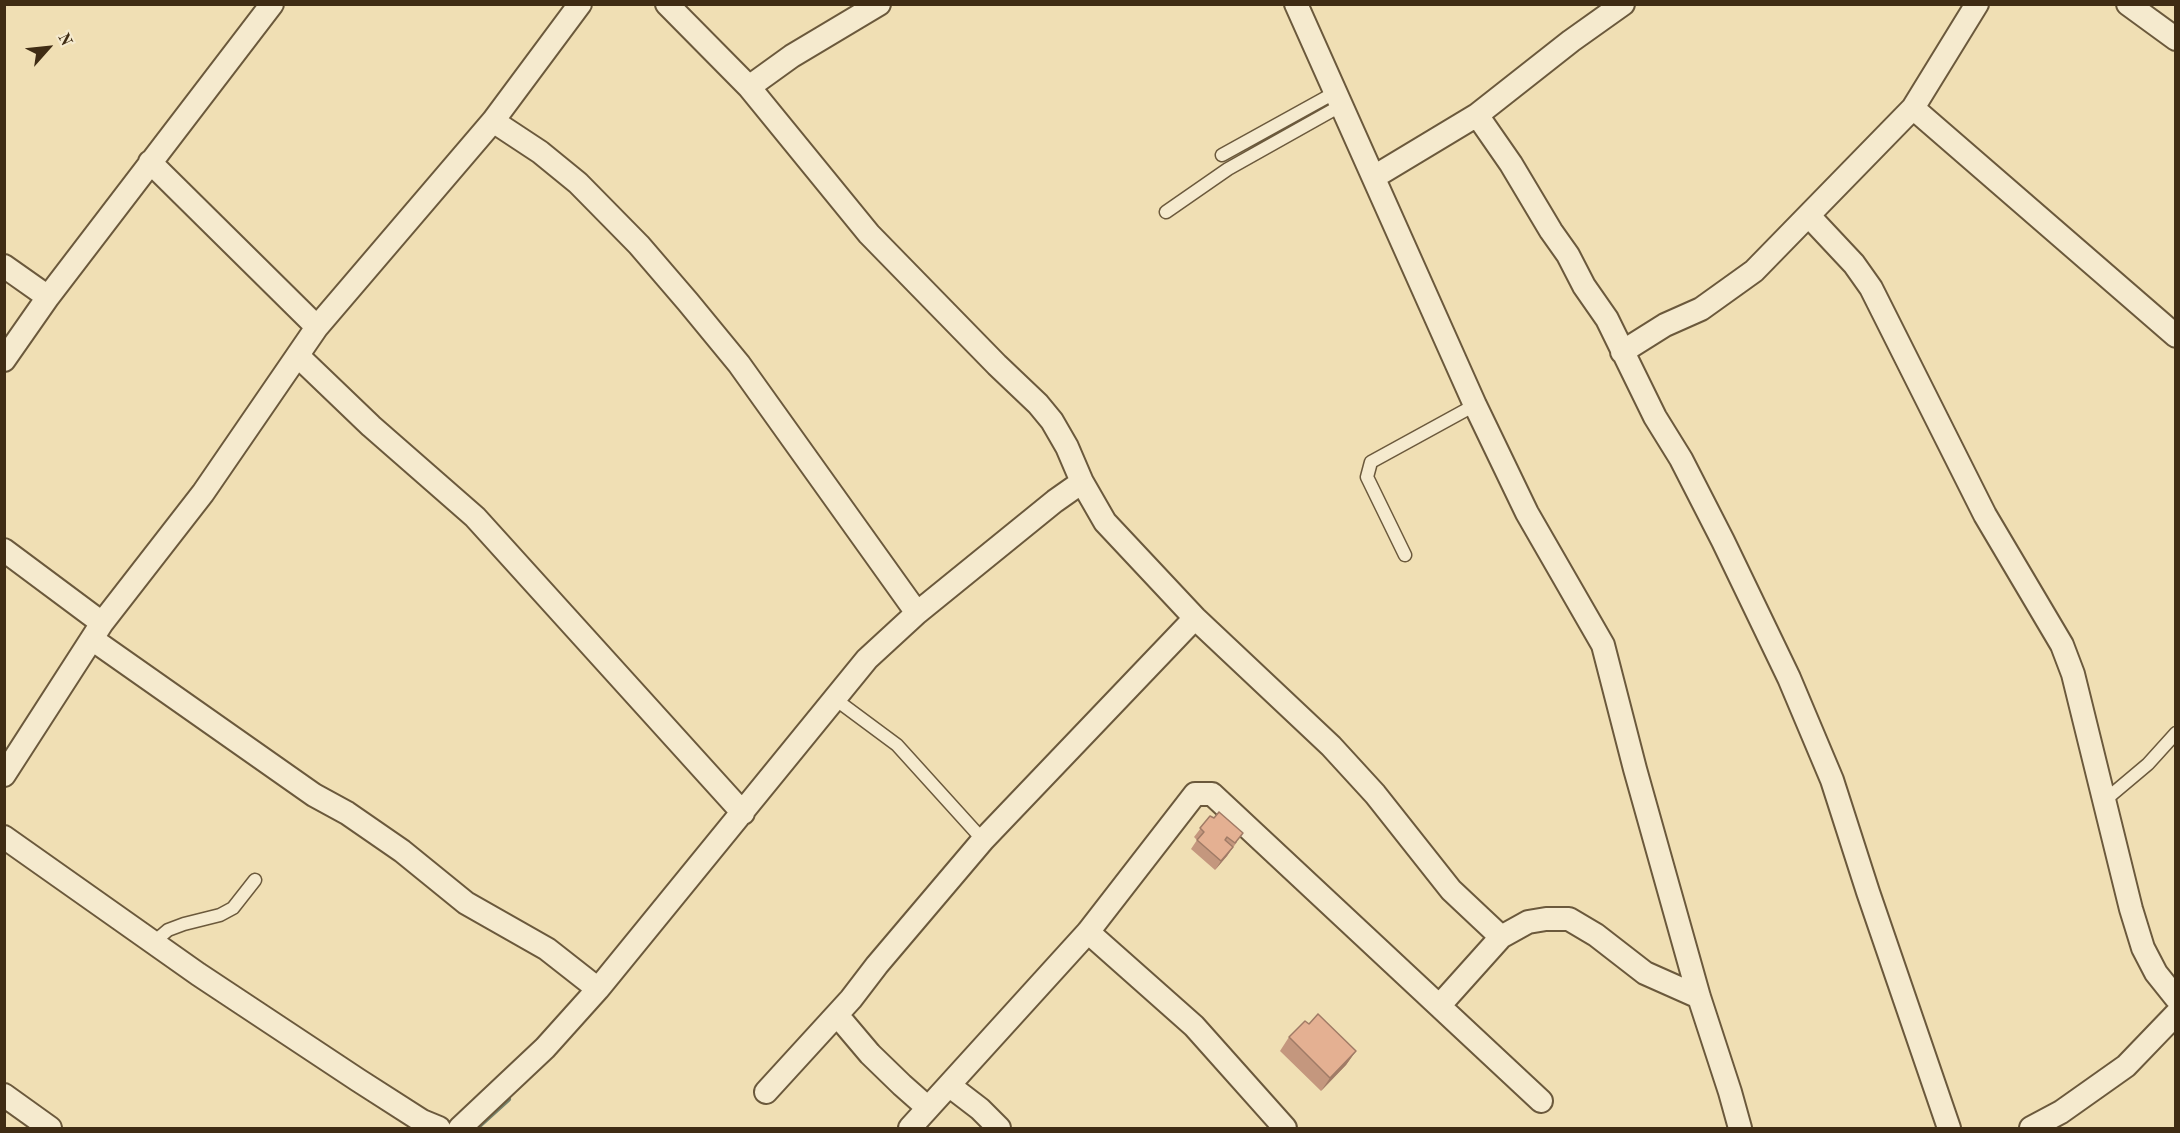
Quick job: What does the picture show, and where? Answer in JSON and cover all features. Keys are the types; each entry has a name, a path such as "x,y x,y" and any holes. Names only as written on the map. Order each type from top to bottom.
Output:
{"street":[{"path":"4,360 48,297 272,4"},
{"path":"4,776 97,631 202,493 317,327 494,121 580,4"},
{"path":"668,4 748,87 869,234 1038,404 1052,421 1067,447 1082,482 1105,522 1195,618 1331,746 1375,794 1451,890 1501,937"},
{"path":"748,87 792,56 879,4"},
{"path":"1296,4 1475,405 1527,513 1603,645 1699,997 1740,1128"},
{"path":"1374,177 1477,115 1571,41 1623,4"},
{"path":"1623,351 1665,325 1701,309 1754,271 1913,108 1977,4"},
{"path":"2128,4 2175,39"},
{"path":"1913,108 2175,336"},
{"path":"1477,115 1511,164 1607,320 1655,417 1681,459 1723,541 1789,678 1832,780 1949,1128"},
{"path":"494,121 540,152 578,183 639,246 688,302 739,364 917,613"},
{"path":"150,162 317,327"},
{"path":"1809,216 1854,264 1872,288 1985,515 2054,630 2073,674 2131,909 2143,948 2156,973 2175,998"},
{"path":"4,266 48,297"},
{"path":"298,356 371,426 475,517 743,813"},
{"path":"460,1128 545,1048 598,989 867,658 917,613 1055,501 1082,482"},
{"path":"4,550 97,631 314,795 347,813 402,851 466,903 547,948 598,989"},
{"path":"766,1092 837,1015 983,840 1195,618"},
{"path":"910,1128 1088,932 1195,794 1212,794 1541,1101"},
{"path":"4,837 358,1080 422,1121 439,1128"},
{"path":"1440,1005 1501,937 1528,922 1546,918 1569,919 1596,935 1645,973 1699,997"},
{"path":"1088,932 1194,1026 1285,1128"},
{"path":"2031,1128 2061,1112 2126,1066 2175,1014"},
{"path":"837,1015 870,1054 928,1108"},
{"path":"950,1086 980,1109 999,1128"},
{"path":"4,1095 50,1128"}],"lane":[{"path":"1222,155 1339,99"},
{"path":"1166,212 1228,169 1339,99"},
{"path":"1405,555 1367,477 1371,462 1475,405"},
{"path":"835,699 897,745 983,840"},
{"path":"2104,801 2148,764 2175,733"},
{"path":"154,942 168,930 220,915 233,908 255,880"}],"building":[{"path":"1219,812 1243,833 1235,843 1227,837 1225,840 1233,847 1221,861 1197,840 1204,832 1200,828 1210,816 1214,818"},
{"path":"1318,1014 1356,1051 1330,1078 1289,1037 1305,1021 1309,1024"}],"waterway":[{"path":"476,1128 508,1099"}]}
